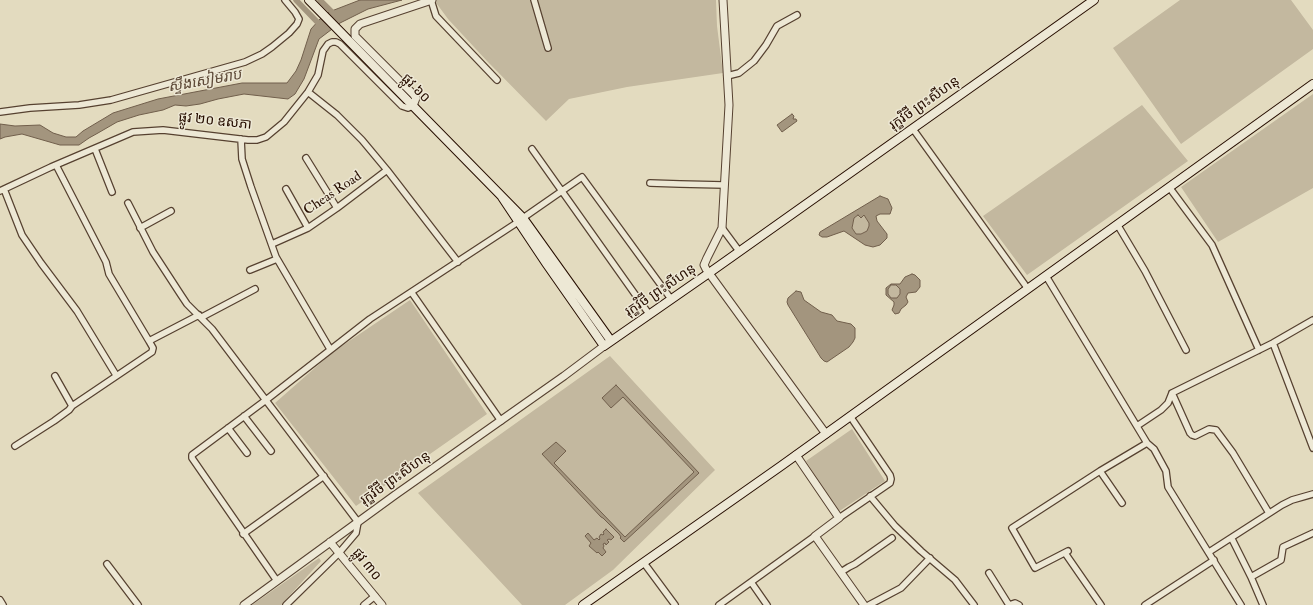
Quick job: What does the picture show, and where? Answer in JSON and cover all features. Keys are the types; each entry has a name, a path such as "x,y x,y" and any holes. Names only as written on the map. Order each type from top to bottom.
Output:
{"main road":[{"name":"រុក្ខវិថី ព្រះសីហនុ","path":"607,343 709,273 1094,0"},
{"name":"ផ្លូវ ៦០","path":"312,3 502,197 607,343"},
{"path":"583,605 826,434 1313,84"}],"street":[{"path":"0,112 30,108 79,105 110,100 245,62 262,54 272,47 289,33 297,24 299,18 285,0"},
{"path":"413,106 416,98 413,94 355,36 355,29 360,24 431,0 436,16 496,80"},
{"path":"534,0 548,48"},
{"path":"723,0 729,105 722,228 706,258 704,265 826,434"},
{"path":"727,76 739,73 754,60 766,45 776,26 796,15"},
{"name":"ផ្លូវ ២០ ឧសភា","path":"2,190 133,132 157,130 257,140 271,134 292,113 308,92 318,75 324,48 332,42 340,44 402,106 408,108 413,106"},
{"path":"308,92 337,115 387,170 458,262"},
{"path":"913,129 1028,289"},
{"path":"241,139 240,149 243,164 277,259 330,349"},
{"path":"95,149 112,192"},
{"path":"532,149 649,314"},
{"path":"306,158 337,208"},
{"path":"15,446 54,421 72,406 152,352 153,348 109,274 106,262 56,165"},
{"name":"Cheas Road","path":"286,189 308,228 387,170"},
{"path":"277,582 191,457 370,319 412,293 582,177 671,299"},
{"path":"650,183 724,185"},
{"path":"1169,187 1212,245 1259,350"},
{"path":"2,190 22,235 77,311 116,376"},
{"path":"128,203 153,252 187,304 212,329 358,522 356,533 286,605"},
{"path":"140,228 172,211"},
{"path":"1117,224 1145,271 1186,350"},
{"path":"272,244 308,228"},
{"path":"722,228 739,251"},
{"path":"250,270 277,259"},
{"path":"1046,276 1147,443 1154,449 1166,471 1168,487 1241,605"},
{"path":"149,340 255,288"},
{"path":"412,293 501,421"},
{"path":"1137,426 1161,410 1168,403 1172,393 1273,343 1313,320"},
{"name":"រុក្ខវិថី ព្រះសីហនុ","path":"244,605 564,376 607,343"},
{"path":"1273,343 1313,448"},
{"path":"55,376 72,406"},
{"path":"1172,393 1190,433 1196,436 1209,429 1216,430 1233,454 1269,513"},
{"path":"244,416 271,451"},
{"path":"719,605 890,483 890,475 850,416"},
{"path":"228,428 247,453"},
{"path":"1101,605 1066,552 1035,568 1012,528 1100,471 1147,443"},
{"path":"796,455 839,518"},
{"path":"1100,471 1122,503"},
{"path":"243,534 324,476"},
{"path":"1209,552 1292,500 1313,494"},
{"path":"870,496 895,526 955,580 974,605"},
{"path":"1251,577 1281,560 1283,547 1313,533"},
{"path":"815,536 864,605"},
{"path":"841,572 892,538"},
{"path":"1232,538 1263,605"},
{"name":"ផ្លូវ ៣០","path":"330,542 382,605"},
{"path":"869,605 901,588 930,558"},
{"path":"1145,605 1214,560"},
{"path":"644,563 676,605"},
{"path":"107,564 138,605"},
{"path":"989,573 1009,605 1015,603 1019,605"},
{"path":"751,582 767,605"},
{"path":"364,605 375,596"},
{"path":"0,600 3,605"}],"shaded area":[{"name":"ស្ទឹងសៀមរាប","path":"360,0 402,0 368,9 340,23 319,39 304,79 295,94 288,99 244,94 200,104 186,106 175,105 163,110 139,115 117,122 79,145 60,145 22,134 0,139 0,124 15,126 40,125 53,133 66,137 76,137 83,131 113,113 158,99 242,83 287,83 296,71 301,60 311,29 329,12"},
{"path":"434,0 716,0 717,26 723,73 627,87 569,99 546,121 448,19"},
{"path":"1180,0 1291,0 1313,30 1313,49 1181,144 1113,48"},
{"path":"1313,94 1313,188 1218,242 1181,187"},
{"path":"1142,105 1188,161 1027,275 983,216"},
{"path":"792,114 794,116 793,119 796,119 797,121 782,132 777,125"},
{"path":"880,196 888,199 892,208 890,214 880,214 876,216 877,221 887,234 887,238 880,245 873,247 865,245 844,231 827,237 822,237 819,235 820,232","holes":["858,215 861,218 864,215 869,223 869,226 867,231 861,234 856,234 852,228 854,218"]},
{"path":"858,215 860,218 864,215 869,223 867,231 861,234 856,234 852,228 854,218"},
{"path":"912,274 915,275 920,280 920,287 916,292 908,293 906,297 908,302 899,313 895,314 892,310 894,302 886,295 886,288 891,284 900,284 905,277","holes":["891,285 896,285 900,289 900,294 897,298 891,298 888,294 888,289"]},
{"path":"894,285 899,287 901,292 899,297 894,299 889,297 887,292 889,287"},
{"path":"796,291 801,292 804,300 821,312 832,315 837,321 851,324 855,328 855,338 849,347 827,362 821,358 788,305 788,298"},
{"path":"410,300 487,414 356,506 275,403 333,352"},
{"path":"610,356 715,470 613,570 565,605 522,605 418,493"},
{"path":"616,385 699,473 624,542 620,538 621,537 619,534 542,454 556,442 566,451 554,463 625,537 694,472 623,397 611,408 602,398"},
{"path":"852,429 885,481 838,512 806,461"},
{"path":"606,529 614,537 611,540 607,540 609,542 606,545 605,543 603,544 603,548 606,552 602,556 589,546 591,543 585,536 588,533 594,540 597,538 599,540 599,537 601,534 604,534 603,532"},
{"path":"319,558 321,561 281,605 252,605"}],"waterway":[{"path":"296,0 322,27"},
{"path":"320,0 335,15"}]}
